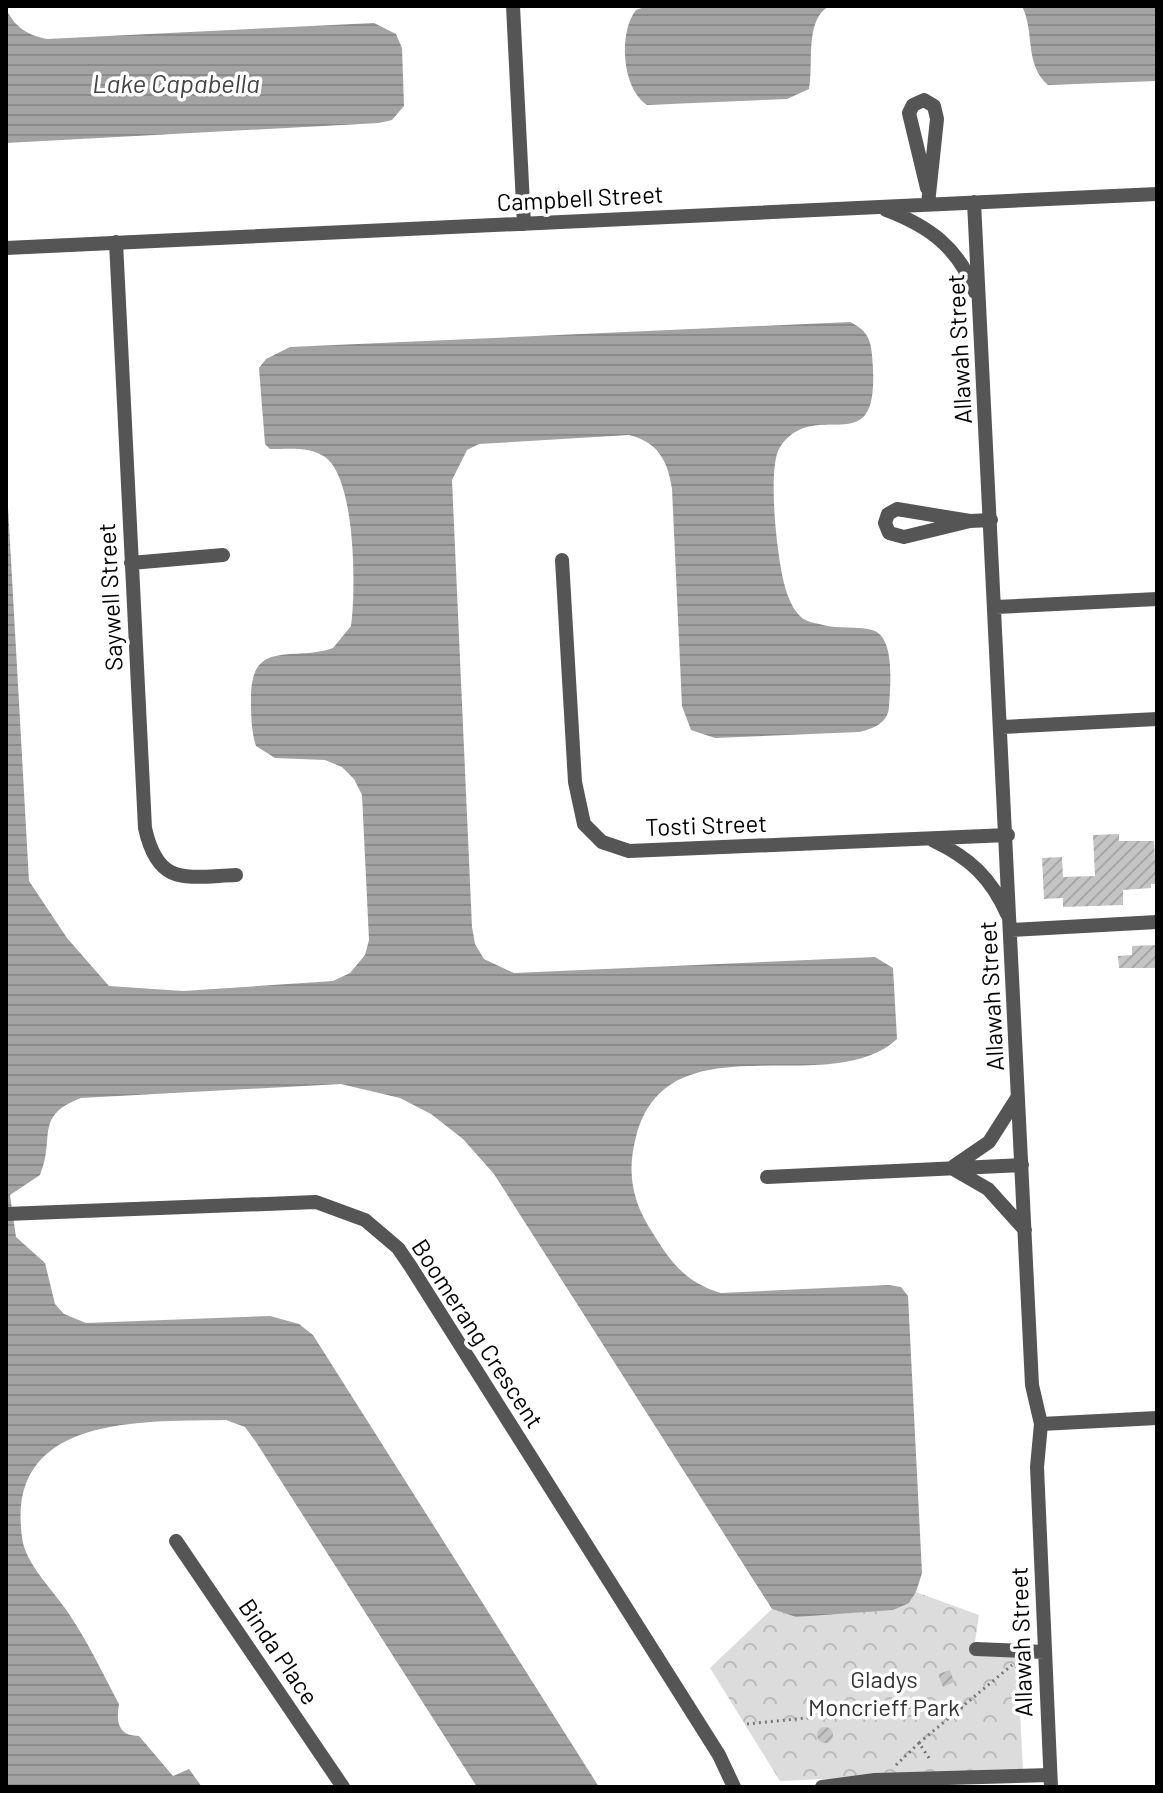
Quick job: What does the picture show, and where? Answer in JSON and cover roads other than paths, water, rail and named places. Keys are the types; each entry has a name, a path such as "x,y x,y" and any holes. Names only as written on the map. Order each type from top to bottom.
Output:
{"street":[{"path":"513,6 524,224"},
{"path":"927,188 937,116 932,104 924,100 914,104 909,113 928,204"},
{"name":"Campbell Street","path":"6,248 1157,194"},
{"name":"Allawah Street","path":"974,202 1008,835 1032,1385 1041,1424 1037,1467 1050,1781"},
{"path":"877,207 917,223 946,243 966,273 980,308"},
{"name":"Saywell Street","path":"116,242 145,828 150,852 167,872 185,877 236,875"},
{"path":"970,521 897,509 888,514 885,524 891,534 904,537 970,521 991,520"},
{"path":"131,563 223,555"},
{"name":"Tosti Street","path":"562,560 575,782 584,824 602,842 629,851 1008,835"},
{"path":"996,607 1157,599"},
{"path":"1002,727 1157,719"},
{"path":"930,839 979,868 996,890 1011,926 1157,922"},
{"path":"947,1169 975,1155 989,1142 1005,1121 1018,1094"},
{"path":"767,1177 1022,1165"},
{"path":"947,1169 966,1174 988,1189 1025,1230"},
{"name":"Boomerang Crescent","path":"8,1214 316,1202 365,1220 384,1235 419,1279 719,1755 734,1787"},
{"path":"1041,1424 1157,1418"},
{"name":"Binda Place","path":"176,1541 343,1787"},
{"path":"976,1649 1044,1652"},
{"path":"822,1787 875,1780 1050,1781"}],"water":[{"path":"647,6 829,6 821,13 813,32 809,89 787,99 647,105 632,87 625,46 630,20 636,10"},
{"path":"1022,6 1157,6 1157,81 1048,85 1033,58"},
{"name":"Lake Capabella","path":"6,9 22,29 47,39 374,23 396,34 402,48 404,106 392,120 379,123 6,143"},
{"path":"850,322 869,339 873,390 868,411 858,421 812,426 795,432 780,447 775,467 774,512 782,576 796,611 803,619 814,623 872,630 880,634 885,642 890,663 888,713 883,721 869,729 859,732 715,738 691,730 682,706 672,489 664,461 647,442 629,435 479,444 467,450 452,480 472,927 475,944 484,959 514,973 875,957 893,968 897,1039 868,1056 832,1064 714,1069 680,1079 653,1100 636,1137 632,1176 641,1212 661,1245 682,1271 709,1289 721,1293 889,1285 901,1287 908,1296 922,1573 916,1592 909,1603 893,1610 796,1617 772,1609 494,1174 463,1139 431,1114 400,1098 341,1084 81,1098 66,1105 51,1121 40,1175 10,1195 16,1237 45,1263 55,1304 64,1314 86,1323 270,1316 299,1324 313,1335 599,1787 477,1787 256,1442 245,1427 226,1420 120,1425 86,1433 56,1447 34,1469 22,1500 26,1552 95,1658 119,1704 120,1727 127,1734 139,1736 173,1776 189,1769 202,1787 6,1787 6,471 29,881 67,938 109,986 183,991 333,981 350,973 365,955 369,940 362,795 354,779 342,767 325,760 275,758 256,746 251,697 258,666 267,659 333,648 351,626 352,536 343,488 335,469 325,457 306,450 270,449 265,444 259,368 266,359 290,347"}],"park label":[{"name":"Gladys Moncrieff Park","path":"884,1694"}]}
